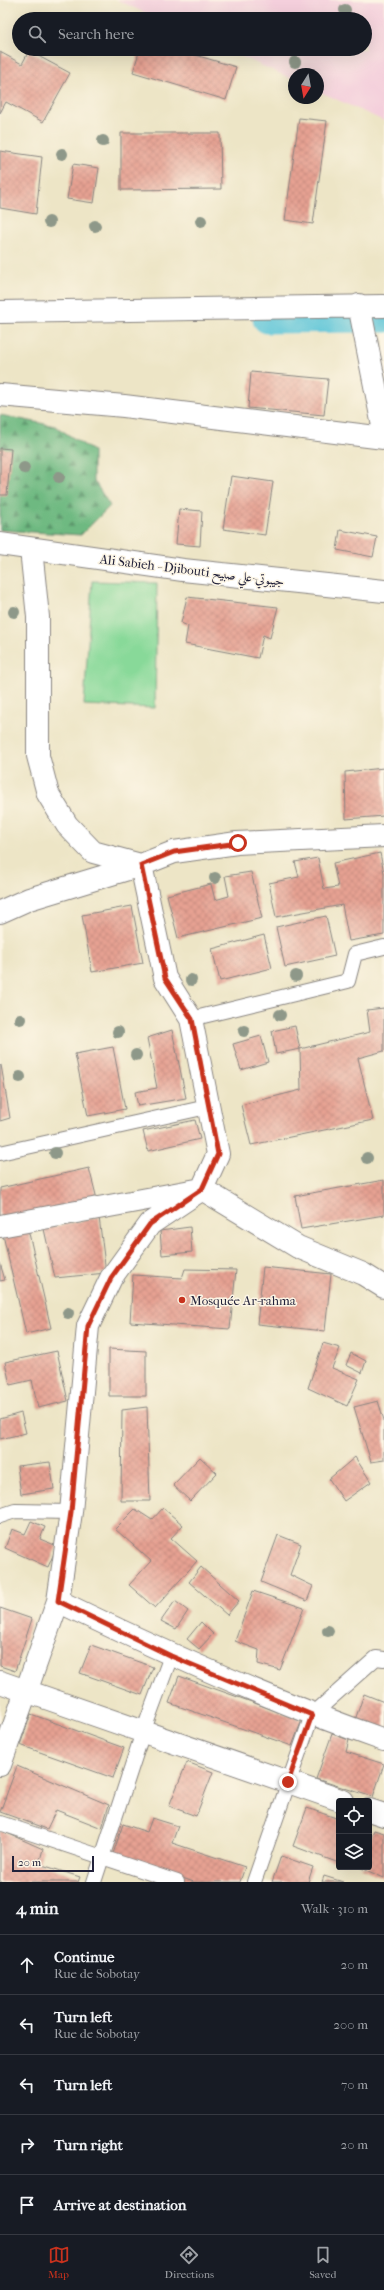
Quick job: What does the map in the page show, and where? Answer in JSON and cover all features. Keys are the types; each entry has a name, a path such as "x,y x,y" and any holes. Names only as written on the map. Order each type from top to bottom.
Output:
{"street":[{"path":"0,312 359,305 384,306"},
{"path":"359,305 384,432"},
{"path":"0,395 124,406 384,438"},
{"name":"Ali Sabieh - Djibouti جيبوتي-علي صبيح","path":"0,544 183,570 384,591"},
{"path":"31,549 38,617 38,756 48,794 67,825 93,852 141,865"},
{"path":"0,912 29,898 141,865 174,852 238,843 384,836"},
{"path":"0,1764 58,1601 71,1512 88,1326 111,1278 150,1224 202,1189 218,1154 207,1107 192,1019 165,978 141,865"},
{"path":"0,1226 202,1189 298,1247 363,1274 384,1287"},
{"path":"58,1601 171,1656 312,1715 384,1740"},
{"path":"0,1682 336,1799"},
{"path":"372,1811 384,1815"}],"lane":[{"path":"192,1019 348,981 355,954 384,947"},
{"path":"0,1153 207,1107"},
{"path":"0,1516 15,1511 71,1512"},
{"path":"94,1882 143,1732 171,1656"},
{"path":"254,1882 312,1715 376,1658 384,1658"},
{"path":"0,1822 177,1882"}],"shaded area":[{"path":"117,0 384,0 384,121 324,94 324,68 288,68 288,77 241,56 372,56 372,12 143,12"}],"green space":[{"path":"0,415 55,426 93,451 93,479 110,506 81,535 0,530"},
{"path":"92,581 157,583 155,708 84,705"}],"building":[{"path":"0,52 22,64 26,56 38,56 70,73 43,122 6,102 0,113"},
{"path":"138,56 199,56 236,67 226,100 133,72"},
{"path":"299,118 327,121 313,224 285,220"},
{"path":"121,133 220,133 221,189 121,190"},
{"path":"0,151 42,157 36,214 0,208"},
{"path":"73,164 99,168 94,203 67,199"},
{"path":"251,372 328,379 324,415 248,408"},
{"path":"0,448 11,449 7,495 0,495"},
{"path":"231,476 273,482 265,535 223,529"},
{"path":"179,509 202,511 200,546 176,544"},
{"path":"340,530 377,537 373,557 337,550"},
{"path":"187,597 278,607 270,638 263,635 258,658 185,644 188,626 181,623"},
{"path":"384,768 384,816 346,819 345,772"},
{"path":"380,853 384,873 384,935 349,941 342,905 276,917 269,883 299,877 295,862 318,858 324,889 338,887 333,863"},
{"path":"251,872 262,918 178,938 167,895 211,884 215,900 229,896 225,876"},
{"path":"132,906 143,963 92,972 82,915"},
{"path":"326,916 335,956 285,967 276,927"},
{"path":"264,935 272,968 220,981 212,949"},
{"path":"384,1008 384,1051 358,1058 373,1120 251,1145 241,1105 301,1090 300,1049 370,1032 367,1010"},
{"path":"295,1026 300,1049 276,1054 272,1031"},
{"path":"172,1030 186,1098 138,1106 135,1092 157,1088 147,1038"},
{"path":"261,1036 268,1062 241,1070 233,1044"},
{"path":"113,1047 125,1109 88,1116 75,1054"},
{"path":"1,1065 10,1118 0,1121 0,1066"},
{"path":"195,1120 200,1139 148,1151 143,1131"},
{"path":"89,1168 97,1199 0,1221 0,1188"},
{"path":"384,1180 384,1215 301,1229 295,1196"},
{"path":"99,1217 106,1273 55,1278 44,1229"},
{"path":"190,1227 192,1252 162,1255 160,1231"},
{"path":"28,1229 51,1328 26,1334 3,1235"},
{"path":"0,1263 5,1280 0,1281"},
{"path":"263,1267 331,1274 325,1331 257,1324"},
{"name":"Mosquée Ar-rahma","path":"185,1269 236,1270 230,1329 130,1322 133,1275 182,1278"},
{"path":"323,1343 340,1348 332,1368 359,1379 347,1406 308,1388"},
{"path":"109,1349 146,1351 146,1396 109,1396"},
{"path":"57,1351 68,1401 38,1408 32,1380 10,1385 5,1362"},
{"path":"351,1353 366,1361 362,1373 346,1365"},
{"path":"378,1401 384,1420 384,1460 371,1462 354,1407"},
{"path":"147,1407 150,1501 121,1501 122,1410"},
{"path":"21,1413 26,1433 0,1439 0,1419"},
{"path":"200,1457 217,1473 190,1501 173,1485"},
{"path":"355,1457 371,1482 344,1501 329,1479"},
{"path":"50,1462 54,1489 21,1494 17,1466"},
{"path":"163,1508 183,1525 171,1538 197,1561 155,1608 129,1585 151,1561 115,1529 135,1509 152,1520"},
{"path":"31,1521 45,1527 40,1539 57,1546 48,1567 5,1548 12,1529 25,1534"},
{"path":"278,1535 301,1544 290,1575 313,1586 307,1601 261,1582"},
{"path":"201,1567 239,1601 227,1615 189,1582"},
{"path":"253,1591 304,1608 280,1670 258,1664 259,1650 235,1641"},
{"path":"175,1601 188,1611 176,1629 161,1621"},
{"path":"0,1608 32,1619 15,1671 0,1666"},
{"path":"201,1622 213,1634 199,1649 187,1639"},
{"path":"91,1645 153,1667 142,1695 80,1673"},
{"path":"179,1676 302,1720 292,1746 169,1703"},
{"path":"364,1694 384,1702 384,1730 355,1720"},
{"path":"31,1714 124,1748 113,1778 20,1745"},
{"path":"332,1734 349,1740 346,1752 384,1764 373,1797 316,1779"},
{"path":"187,1762 213,1772 196,1816 169,1806"},
{"path":"17,1766 109,1805 102,1828 56,1810 47,1829 0,1812"},
{"path":"307,1808 336,1818 336,1862 293,1846"},
{"path":"152,1818 178,1826 172,1843 245,1867 240,1882 194,1882 113,1854 123,1824 147,1832"},
{"path":"0,1830 43,1849 39,1864 80,1877 78,1882 0,1882"},
{"path":"374,1830 384,1833 384,1878 366,1870 372,1870 372,1835"},
{"path":"281,1856 313,1867 308,1882 272,1882"},
{"path":"324,1876 343,1882 322,1882"}],"waterway":[{"path":"267,319 384,318"}],"place":[{"name":"Mosquée Ar-rahma","path":"182,1300"}],"route":[{"path":"238,843 174,852 141,865 165,978 192,1019 207,1107 218,1154 202,1189 150,1224 111,1278 88,1326 71,1512 58,1601 171,1656 312,1715 288,1782"}]}
